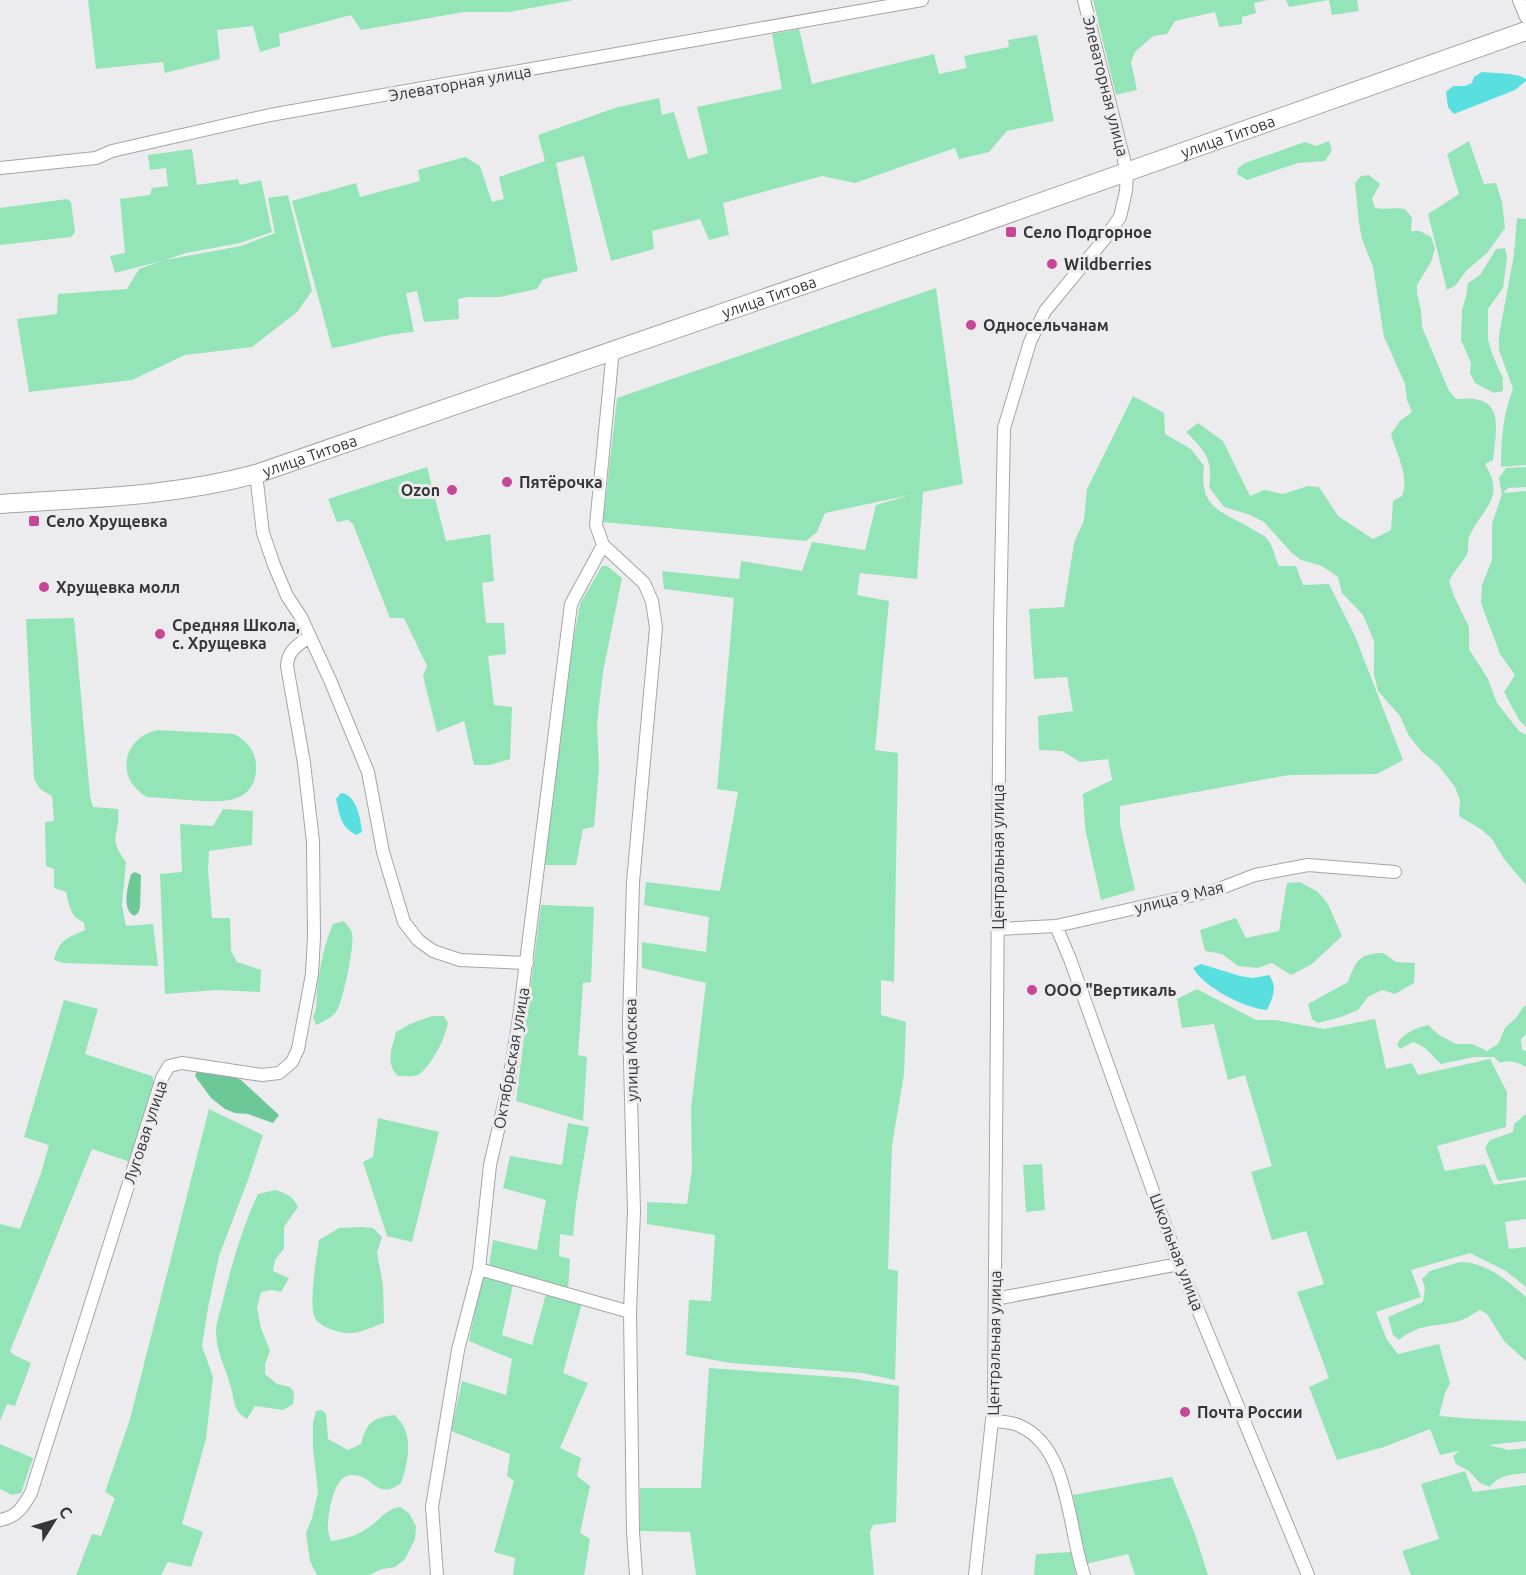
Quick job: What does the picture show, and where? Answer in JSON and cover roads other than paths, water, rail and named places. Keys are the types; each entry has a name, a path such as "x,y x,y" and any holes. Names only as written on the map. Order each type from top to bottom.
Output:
{"main road":[{"name":"улица Титова","path":"0,504 171,492 216,485 256,474 1526,31"}],"street":[{"name":"Элеваторная улица","path":"0,168 96,158 112,151 270,115 922,0"},
{"name":"Элеваторная улица","path":"1084,0 1127,172"},
{"path":"1519,0 1526,17"},
{"name":"Центральная улица","path":"975,1575 993,1421 1004,428 1030,342 1040,321 1045,311 1106,237 1120,216 1126,191 1127,172"},
{"path":"603,545 596,525 613,349"},
{"path":"256,474 263,532 287,596 301,617 330,680 368,772 383,852 405,922 418,940 434,951 460,960 527,963"},
{"name":"Октябрьская улица","path":"437,1575 432,1507 458,1350 479,1269 490,1165 508,1087 527,963 571,604 603,545"},
{"name":"улица Москва","path":"603,545 644,583 652,601 656,628 633,882 629,1023 634,1211 630,1312 633,1532 636,1575"},
{"name":"Луговая улица","path":"0,1520 8,1519 21,1511 31,1493 92,1305 136,1157 162,1078 169,1066 182,1063 262,1075 279,1073 292,1062 298,1049 312,974 313,842 304,763 287,666 288,656 292,650 309,637"},
{"name":"улица 9 Мая","path":"997,929 1056,926 1216,890 1255,875 1308,865 1395,872"},
{"name":"Школьная улица","path":"1056,926 1070,959 1179,1264 1308,1575"},
{"path":"995,1299 1179,1264"},
{"path":"479,1269 630,1312"},
{"path":"993,1421 1020,1425 1039,1439 1053,1456 1061,1479 1084,1575"}],"water":[{"path":"1482,72 1520,76 1526,81 1515,90 1454,114 1448,107 1446,92 1453,86 1465,86 1472,83 1474,77"},
{"path":"341,793 346,794 357,808 362,832 356,835 347,828 340,815 336,799"},
{"path":"1201,964 1240,976 1253,978 1269,975 1274,988 1267,1010 1247,1005 1216,990 1206,983 1193,968"}],"place":[{"name":"Село Подгорное","path":"1011,232"},
{"name":"Wildberries","path":"1052,264"},
{"name":"Односельчанам","path":"971,325"},
{"name":"Пятёрочка","path":"507,482"},
{"name":"Ozon","path":"452,490"},
{"name":"Село Хрущевка","path":"34,521"},
{"name":"Хрущевка молл","path":"44,587"},
{"name":"Средняя Школа, с. Хрущевка","path":"160,634"},
{"name":"ООО \"Вертикаль","path":"1032,990"},
{"name":"Почта России","path":"1185,1412"}]}
